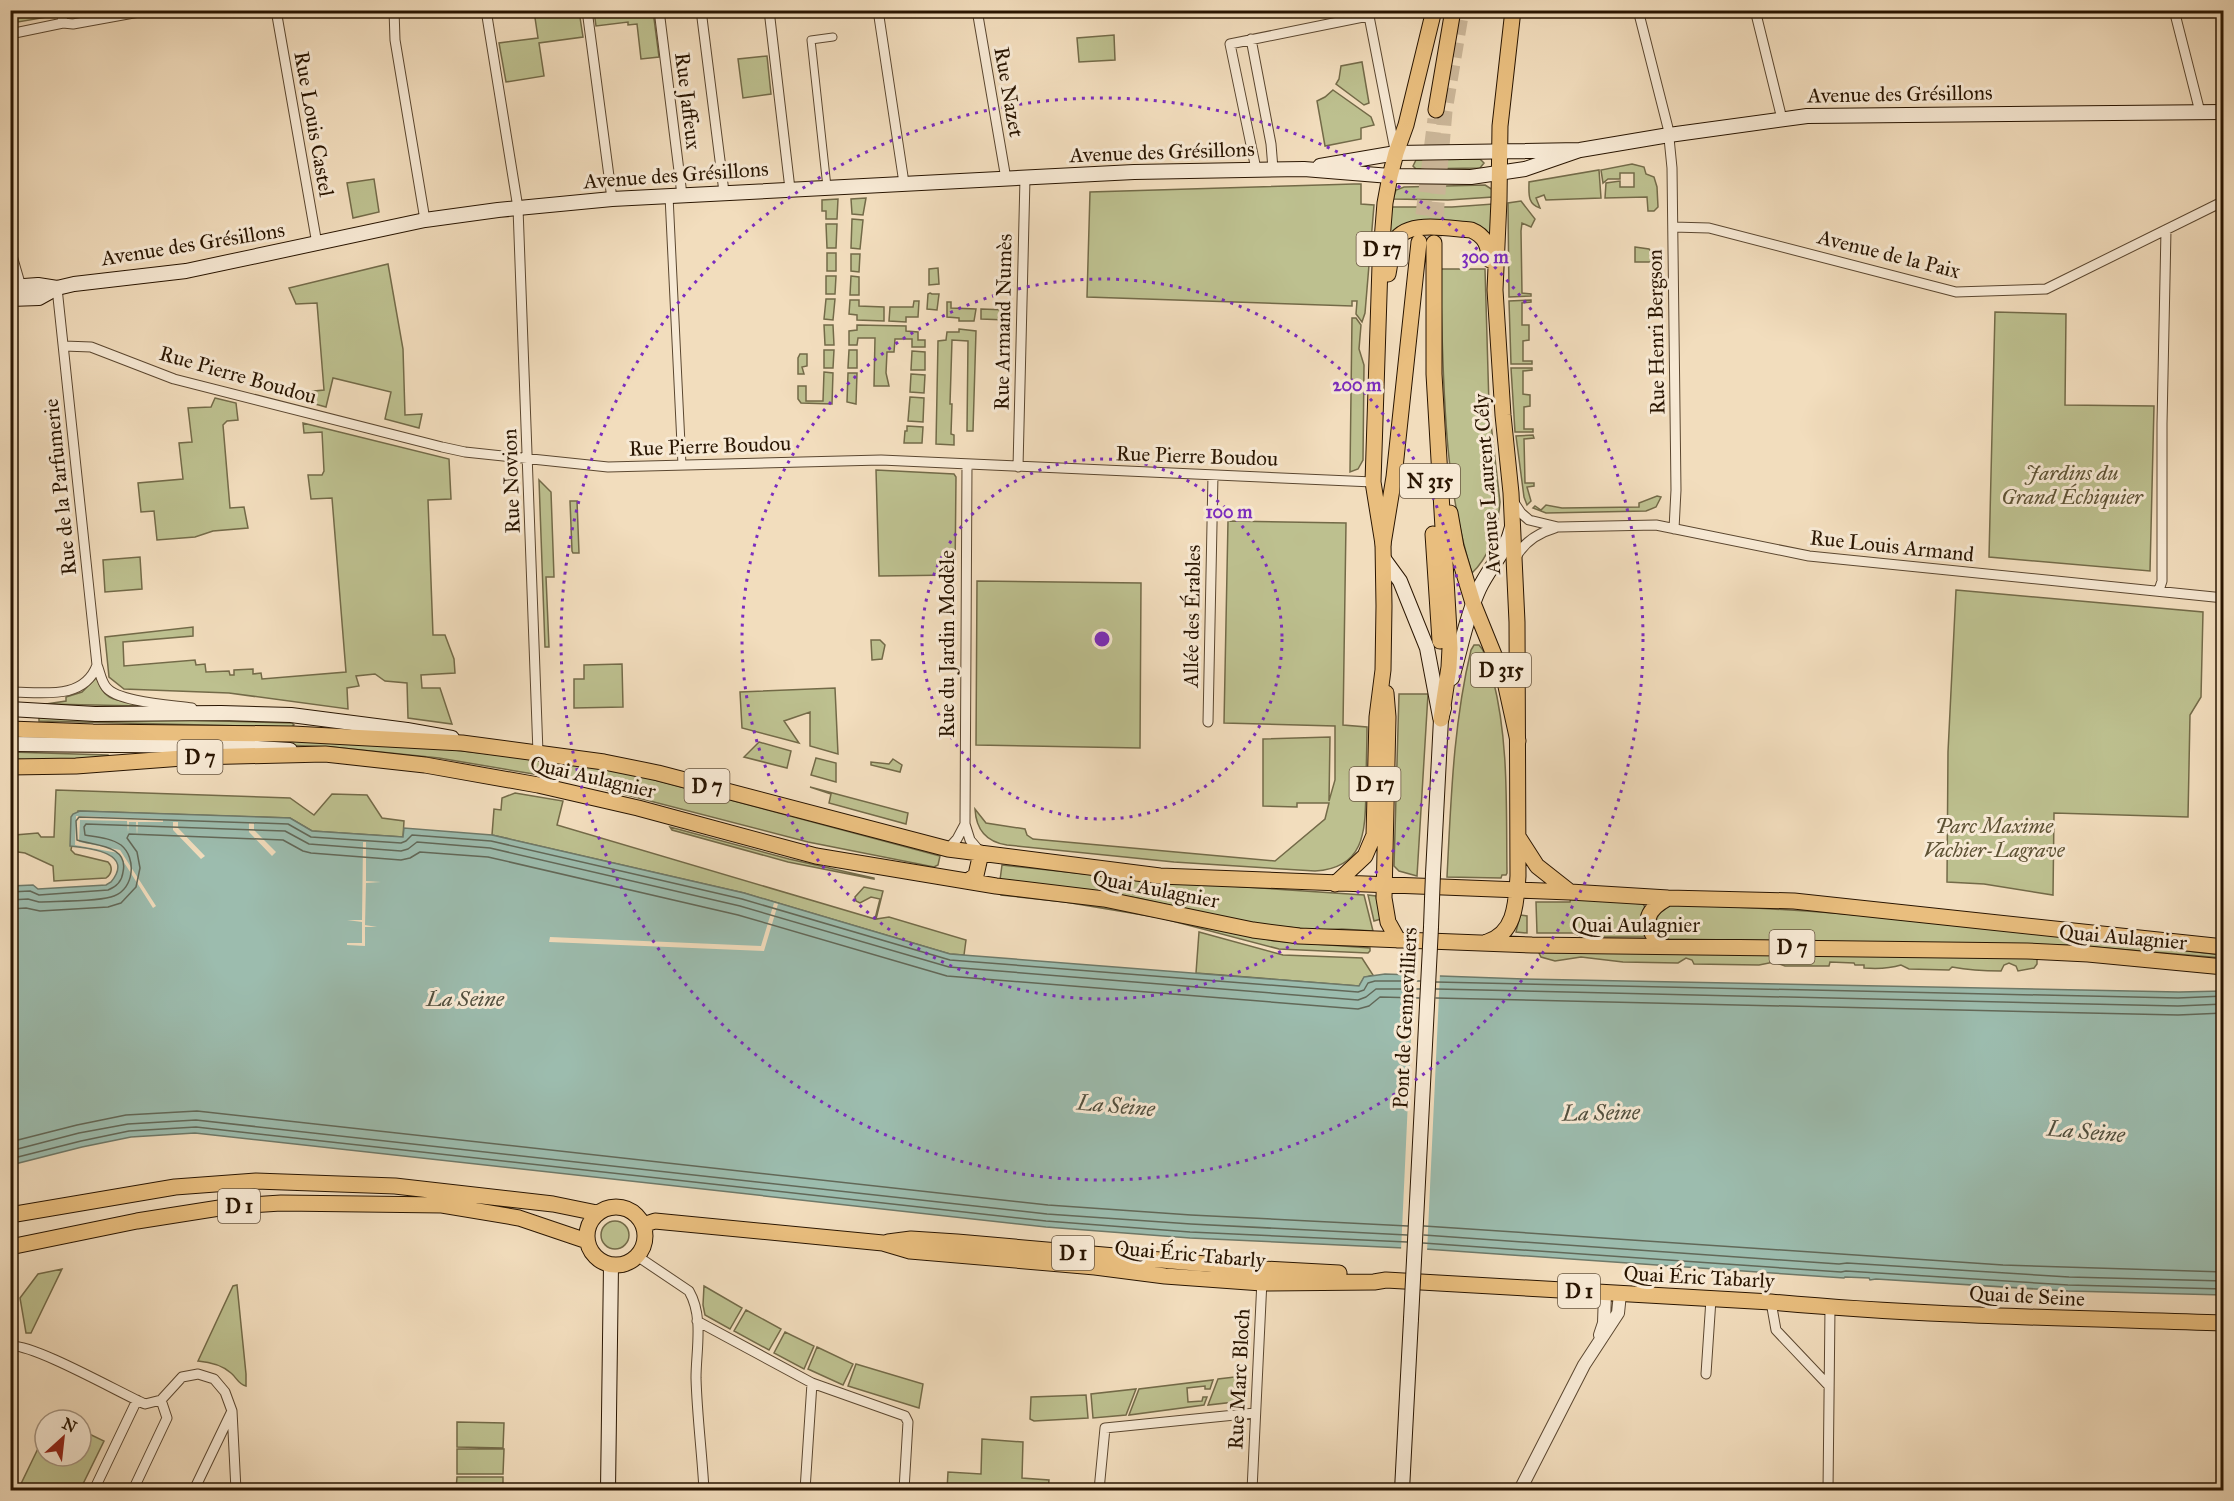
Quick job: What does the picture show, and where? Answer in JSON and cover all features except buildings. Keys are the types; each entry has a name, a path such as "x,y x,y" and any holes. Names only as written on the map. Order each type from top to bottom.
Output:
{"main road":[{"name":"D 17","path":"1384,885 1388,717 1383,670 1383,552 1373,482 1380,322 1380,265 1390,176 1406,125 1434,10"},
{"path":"1436,110 1453,10"},
{"name":"Avenue Laurent Cély","path":"1487,942 1501,935 1511,922 1517,890 1517,622 1511,493 1503,415 1495,290 1499,150 1513,10"},
{"name":"Avenue des Grésillons","path":"16,286 57,288 186,271 425,220 612,199 1134,172 1304,169 1390,176 1471,177 1525,169 1580,150 1807,116 2223,112"},
{"name":"Avenue des Grésillons","path":"1304,169 1396,153 1580,150"},
{"name":"D 17","path":"1380,322 1394,245 1406,229 1415,227 1471,230 1478,233 1487,244 1495,290"},
{"path":"1426,243 1383,552 1400,582 1427,648 1441,719"},
{"name":"N 315","path":"1426,243 1433,312 1434,374 1450,648 1441,719"},
{"name":"N 315","path":"1426,243 1424,367 1440,648 1441,719"},
{"name":"Avenue des Grésillons","path":"10,297 39,298 57,288"},
{"path":"1433,312 1440,374 1448,497 1456,547 1473,603"},
{"name":"D 17","path":"1441,719 1473,603 1482,583 1503,551 1512,525"},
{"name":"D 315","path":"1473,603 1505,682 1518,741"},
{"name":"D 17","path":"1335,884 1365,856 1373,839 1377,717 1383,670"},
{"name":"Quai Aulagnier","path":"10,709 95,714 221,713 327,718 446,736 462,743"},
{"name":"Pont de Gennevilliers","path":"1402,1491 1441,719"},
{"name":"D 7","path":"10,729 94,739"},
{"name":"Quai Aulagnier","path":"94,739 293,734 462,743 604,762 658,773 948,849 1160,876 1668,898 1794,901 2223,947"},
{"path":"10,744 94,739"},
{"name":"Quai Aulagnier","path":"94,739 272,748 426,765 538,785 638,808 816,856 962,880 1104,899 1299,936 1532,945 2027,951 2088,954 2223,968"},
{"name":"D 7","path":"10,767 76,766 196,757 325,754"},
{"path":"1518,838 1537,866 1570,892"},
{"path":"948,849 945,872 962,880 976,875 981,853"},
{"path":"1384,885 1386,915 1391,930 1398,940"},
{"path":"1660,945 1650,932 1648,918 1655,905 1668,898"},
{"path":"10,1215 175,1187 256,1181 415,1188 553,1204 597,1213"},
{"name":"D 1","path":"10,1247 137,1221 232,1206 281,1203 397,1203 452,1206 519,1218 586,1241"},
{"path":"609,1207 623,1207 635,1214 643,1225 645,1240 637,1256 629,1262 611,1265 600,1261 591,1252 586,1241 586,1231 590,1221 597,1213 609,1207"},
{"name":"Quai Éric Tabarly","path":"643,1225 656,1221 883,1243 910,1251 1095,1267 1165,1276 1262,1276"},
{"name":"Quai Éric Tabarly","path":"883,1243 910,1239 934,1241 1262,1276 1374,1282 1386,1280 1771,1302 1830,1308"},
{"path":"608,1491 611,1265"},
{"name":"Quai de Seine","path":"1830,1308 2068,1320 2223,1323"}],"street":[{"path":"60,10 63,23"},
{"path":"10,34 63,23 73,24 150,10"},
{"name":"Rue Louis Castel","path":"276,10 317,244"},
{"path":"394,10 396,18 393,30 425,220"},
{"name":"Rue Novion","path":"486,10 518,208 538,753"},
{"path":"587,10 612,199"},
{"name":"Rue Jaffeux","path":"659,10 675,196"},
{"path":"702,10 724,192"},
{"path":"769,10 790,189"},
{"path":"878,10 904,183"},
{"name":"Rue Nazet","path":"977,10 1006,179"},
{"name":"Rue Henri Bergson","path":"1638,10 1669,135 1673,227 1676,490 1674,528"},
{"path":"1755,10 1782,119"},
{"path":"2174,10 2200,112"},
{"path":"1256,170 1230,44 1368,13 1396,153"},
{"path":"826,187 811,40 833,38"},
{"path":"1251,39 1273,169"},
{"name":"Rue Armand Numès","path":"1018,466 1025,178"},
{"path":"675,196 682,465"},
{"name":"Avenue de la Paix","path":"1673,227 1709,228 1956,292 2046,289 2223,201"},
{"path":"2159,590 2162,581 2166,230"},
{"path":"10,249 16,286 21,292 10,297"},
{"name":"Rue de la Parfumerie","path":"57,288 98,665"},
{"path":"39,298 58,306"},
{"name":"Rue Pierre Boudou","path":"64,346 91,347 174,379 431,444 465,452 528,460 608,467 859,460 1373,482"},
{"name":"Rue du Jardin Modèle","path":"967,465 965,824 970,840 981,853"},
{"name":"Allée des Érables","path":"1208,722 1213,475"},
{"name":"Rue Louis Armand","path":"1511,493 1524,517 1538,523 1558,527 1656,525 1809,556 2223,597"},
{"name":"Rue Louis Armand","path":"1514,564 1519,552 1528,543 1545,531 1558,527"},
{"path":"10,692 73,690 89,680 98,665"},
{"name":"Quai Aulagnier","path":"98,665 104,685 117,696 221,713"},
{"path":"948,849 957,839 965,824"},
{"path":"637,1256 689,1291 694,1299 699,1344 696,1377 704,1491"},
{"name":"Rue Marc Bloch","path":"1252,1491 1262,1276"},
{"path":"1520,1491 1595,1347 1618,1313 1613,1293"},
{"path":"1706,1374 1711,1299"},
{"path":"1771,1302 1776,1330 1829,1386"},
{"path":"1828,1491 1830,1308"},
{"path":"697,1321 812,1383 905,1416 908,1422 904,1491"},
{"path":"699,1344 717,1333"},
{"path":"13,1345 39,1353 145,1404 161,1400 182,1377 198,1374 214,1379 225,1392 232,1411 236,1491"},
{"path":"805,1491 812,1383"},
{"path":"94,1491 137,1400"},
{"path":"133,1491 167,1418 161,1400"},
{"path":"194,1491 232,1411"},
{"path":"1099,1491 1105,1428 1255,1413"}],"green space":[{"path":"15,11 51,11 53,16 18,22"},
{"path":"534,11 579,11 583,37 539,43 544,76 506,82 499,43 538,38"},
{"path":"594,11 653,11 659,57 641,59 637,24 628,25 628,22 596,26"},
{"path":"1114,35 1115,60 1079,62 1077,38"},
{"path":"767,56 771,94 743,98 738,59"},
{"path":"1362,62 1369,103 1364,105 1336,84 1341,66"},
{"path":"1333,90 1371,117 1374,125 1361,128 1361,139 1325,146 1317,101"},
{"path":"1480,159 1484,163 1480,168 1416,169 1413,166 1416,160"},
{"path":"1632,164 1644,167 1646,174 1654,177 1658,207 1654,211 1648,211 1647,197 1605,198 1606,183 1620,181 1620,187 1634,187 1634,173 1620,173 1620,179 1608,179 1603,183 1601,170"},
{"path":"1599,170 1601,198 1546,200 1544,195 1536,198 1540,208 1531,201 1529,182"},
{"path":"374,179 379,212 353,218 347,183"},
{"path":"1361,184 1361,204 1374,205 1365,313 1362,322 1356,314 1357,301 1352,301 1352,306 1087,297 1090,192"},
{"path":"1485,185 1493,190 1493,197 1448,200 1393,199 1396,190 1404,187"},
{"path":"866,198 863,215 852,214 851,199"},
{"path":"838,199 837,219 826,219 826,211 822,211 822,200"},
{"path":"1521,201 1535,219 1531,227 1522,223 1521,231 1522,293 1531,294 1531,296 1509,297 1508,203"},
{"path":"1493,204 1491,235 1484,230 1389,236 1391,207"},
{"path":"852,219 863,220 860,249 851,248"},
{"path":"826,224 837,224 836,248 827,248"},
{"path":"1635,247 1649,249 1657,258 1657,262 1635,262"},
{"path":"827,253 836,253 836,271 827,271"},
{"path":"851,254 860,254 859,272 851,271"},
{"path":"388,264 403,349 405,415 422,414 419,428 385,419 391,392 333,378 326,407 304,401 304,392 324,390 317,303 296,304 289,288"},
{"path":"938,268 939,284 929,285 929,269"},
{"path":"1440,269 1485,269 1489,406 1500,502 1489,549 1472,573 1454,499 1449,461"},
{"path":"826,276 836,276 835,294 826,294"},
{"path":"851,276 859,277 859,295 850,295"},
{"path":"930,293 939,294 937,310 927,309"},
{"path":"826,299 835,299 833,320 824,319"},
{"path":"850,300 859,300 859,306 884,307 884,321 857,320 857,315 849,314"},
{"path":"1531,300 1531,302 1522,303 1522,325 1529,325 1529,340 1523,341 1523,361 1532,361 1532,364 1511,364 1509,301"},
{"path":"914,301 919,301 918,317 906,317 906,322 889,321 890,307 913,307"},
{"path":"947,302 951,302 951,308 976,309 974,321 959,321 959,318 947,317"},
{"path":"981,309 1007,310 1006,320 981,319"},
{"name":"Jardins du Grand Échiquier","path":"1995,312 2066,314 2065,405 2154,406 2150,571 1989,557"},
{"path":"1352,318 1356,318 1361,325 1359,349 1364,365 1363,460 1358,469 1350,472"},
{"path":"824,325 833,325 834,345 825,345"},
{"path":"857,325 906,326 906,331 918,332 918,340 925,340 925,347 912,347 912,339 895,339 894,352 887,352 886,373 889,386 874,386 875,338 858,338 857,345 849,345 849,331 857,330"},
{"path":"959,329 976,331 973,431 967,431 968,341 952,340 950,404 952,404 951,434 954,435 954,445 936,444 938,341 946,340 947,332 959,332"},
{"path":"824,350 834,350 833,368 824,368"},
{"path":"849,350 857,350 857,368 848,368"},
{"path":"912,351 925,352 925,370 911,370"},
{"path":"800,354 807,354 807,366 802,367 804,374 798,374"},
{"path":"1511,368 1532,368 1532,370 1523,371 1523,394 1530,395 1530,406 1524,407 1524,429 1533,429 1533,432 1515,432"},
{"path":"824,372 833,373 832,404 801,403 798,399 798,386 806,386 806,401 823,401"},
{"path":"848,373 857,373 856,404 847,402"},
{"path":"911,374 925,375 924,393 910,392"},
{"path":"910,397 924,398 923,422 908,421"},
{"path":"215,398 236,403 238,420 227,421 223,425 230,508 244,507 248,528 213,531 195,537 157,540 154,511 141,512 138,483 183,479 179,443 192,442 188,408 211,407"},
{"path":"303,423 449,459 451,499 428,500 433,635 445,635 454,659 455,673 421,675 422,688 440,688 452,724 408,718 407,683 385,681 375,674 356,676 359,686 347,688 348,709 229,693 124,689 109,677 105,637 193,627 193,636 123,642 124,666 195,660 196,665 205,664 206,672 229,671 230,675 234,675 234,670 253,669 253,674 261,673 262,679 346,672 332,498 311,499 308,475 322,475 324,471 322,432 304,433"},
{"path":"907,426 923,427 922,443 904,443"},
{"path":"1533,435 1534,438 1524,439 1525,483 1534,483 1534,486 1527,487 1531,501 1527,505 1516,436"},
{"path":"876,470 954,474 956,477 955,575 879,576"},
{"path":"539,480 551,492 554,577 546,577 549,647 545,647"},
{"path":"1657,496 1661,497 1656,507 1646,511 1546,513 1533,508 1535,506 1541,510 1546,505 1562,508 1639,507 1639,503"},
{"path":"570,501 577,501 579,553 572,551"},
{"path":"1228,521 1346,523 1343,725 1367,727 1365,817 1360,843 1354,854 1345,862 1332,868 1315,871 1174,862 1007,845 988,838 977,823 975,809 986,823 1025,829 1027,835 1033,839 1275,861 1325,819 1329,803 1297,803 1297,807 1263,806 1263,739 1330,737 1329,801 1335,780 1335,726 1224,723"},
{"path":"140,557 142,589 105,592 103,560"},
{"path":"977,581 1141,583 1140,748 976,745"},
{"name":"Parc Maxime Vachier-Lagrave","path":"1956,590 2203,612 2201,697 2190,715 2188,817 2054,813 2053,895 1984,884 1947,882 1948,752"},
{"path":"871,640 880,640 885,645 882,659 872,660"},
{"path":"1474,645 1479,645 1488,661 1502,727 1506,775 1507,873 1501,878 1447,877 1460,706 1471,650"},
{"path":"622,664 623,707 574,708 574,679 584,679 584,665"},
{"path":"97,677 107,695 118,700 140,704 140,706 46,704 66,701 66,697 82,692"},
{"path":"835,688 838,754 810,746 810,712 784,721 799,743 742,728 740,692"},
{"path":"1399,694 1428,694 1417,876 1399,871 1394,866"},
{"path":"39,716 292,723 294,725 291,727 39,721"},
{"path":"38,735 316,741 427,747 571,763 629,773 940,856 938,865 934,867 808,842 569,780 439,758 332,747"},
{"path":"759,742 791,751 787,768 744,757"},
{"path":"11,752 108,755 108,757 48,761 11,759"},
{"path":"816,758 836,763 836,782 811,775"},
{"path":"893,759 902,765 900,772 871,765 871,762 889,764"},
{"path":"810,787 908,813 906,824 829,803 831,794"},
{"path":"56,790 290,798 314,815 332,794 367,795 382,818 404,821 403,837 312,831 290,818 78,811 71,850 75,854 108,862 111,872 106,878 54,881 53,866 25,853 11,851 10,844 15,844 15,835 38,833 41,837 54,837"},
{"path":"515,793 563,801 557,825 875,919 880,899 871,897 860,903 855,897 864,887 883,891 876,919 889,917 966,940 964,955 950,954 744,893 492,835 494,809 501,810 502,798"},
{"path":"670,827 874,879 788,862 672,830"},
{"path":"1002,865 1141,880 1364,895 1373,931 1317,930 1253,924 1137,898 1000,880"},
{"path":"1001,892 1110,906 1274,941 1370,948 1370,951 1368,953 1279,949 1161,918 1065,902 1001,895"},
{"path":"1368,895 1376,896 1381,919 1374,921"},
{"path":"1571,897 1643,904 1645,907 1642,922 1645,937 1582,937 1574,933 1537,933 1536,902 1570,902"},
{"path":"1667,905 1737,907 1876,917 2223,955 2223,958 2070,945 1669,939 1656,928 1659,914"},
{"path":"1520,915 1527,916 1527,933 1516,932"},
{"path":"1199,932 1283,955 1362,958 1373,975 1364,978 1359,986 1196,973"},
{"path":"1538,951 2037,958 2037,964 2034,968 2018,971 2016,966 2009,963 2004,965 2001,971 1952,967 1949,970 1909,969 1901,965 1887,968 1864,968 1864,965 1854,963 1830,962 1829,966 1785,966 1774,962 1759,965 1694,964 1692,960 1686,958 1678,963 1623,962 1581,957 1555,961 1541,957"},
{"path":"615,1221 625,1225 629,1235 625,1245 615,1249 605,1245 601,1235 605,1225"},
{"path":"62,1269 31,1333 26,1333 20,1298 38,1274"},
{"path":"237,1285 246,1386 224,1368 198,1361 233,1286"},
{"path":"704,1286 742,1308 730,1329 705,1315"},
{"path":"746,1310 781,1329 769,1350 734,1331"},
{"path":"785,1332 814,1346 804,1369 774,1353"},
{"path":"817,1347 853,1364 843,1385 808,1369"},
{"path":"856,1364 923,1384 919,1408 848,1386"},
{"path":"1243,1376 1243,1401 1208,1405 1218,1379"},
{"path":"1213,1380 1210,1389 1205,1389 1205,1386 1187,1388 1188,1402 1202,1401 1203,1397 1207,1397 1204,1405 1129,1415 1139,1389"},
{"path":"1136,1389 1126,1415 1093,1418 1091,1394"},
{"path":"1086,1395 1088,1418 1034,1421 1030,1419 1031,1397"},
{"path":"457,1422 504,1423 503,1448 457,1447"},
{"path":"93,1436 104,1441 93,1463"},
{"path":"982,1439 1023,1442 1022,1478 1049,1480 1048,1490 947,1490 948,1472 981,1474"},
{"path":"457,1449 504,1449 503,1474 457,1474"},
{"path":"33,1459 33,1468 91,1468 80,1490 18,1490"},
{"path":"457,1477 503,1477 503,1490 456,1490"}],"water":[{"name":"La Seine","path":"80,811 290,818 312,831 403,837 404,828 492,835 744,893 950,954 1359,986 1364,977 1385,974 1524,979 2223,991 2223,1295 2068,1291 1870,1280 1869,1278 1425,1249 1190,1238 1046,1227 195,1133 131,1137 11,1165 11,886 33,885 38,889 106,885 111,882 117,872 118,864 114,858 88,848 70,846 71,817"}],"pier":[{"path":"76,816 163,819 163,822 138,822 137,835 136,822 129,822 128,832 127,821 80,820 79,842 120,850 156,906 153,908 118,853 75,845"},
{"path":"173,822 178,822 178,828 205,856 201,859 173,830"},
{"path":"249,823 254,823 254,830 276,852 272,856 249,832"},
{"path":"363,842 366,842 366,881 381,882 366,883 365,925 377,927 365,927 365,946 347,945 347,943 362,943 362,922 347,920 362,920"},
{"path":"774,903 778,904 764,951 549,942 550,937 761,946"},
{"path":"1414,972 1440,973 1427,1252 1401,1251"}],"tunnel":[{"path":"1434,240 1445,111 1462,10"},
{"path":"1420,238 1435,119"}]}
